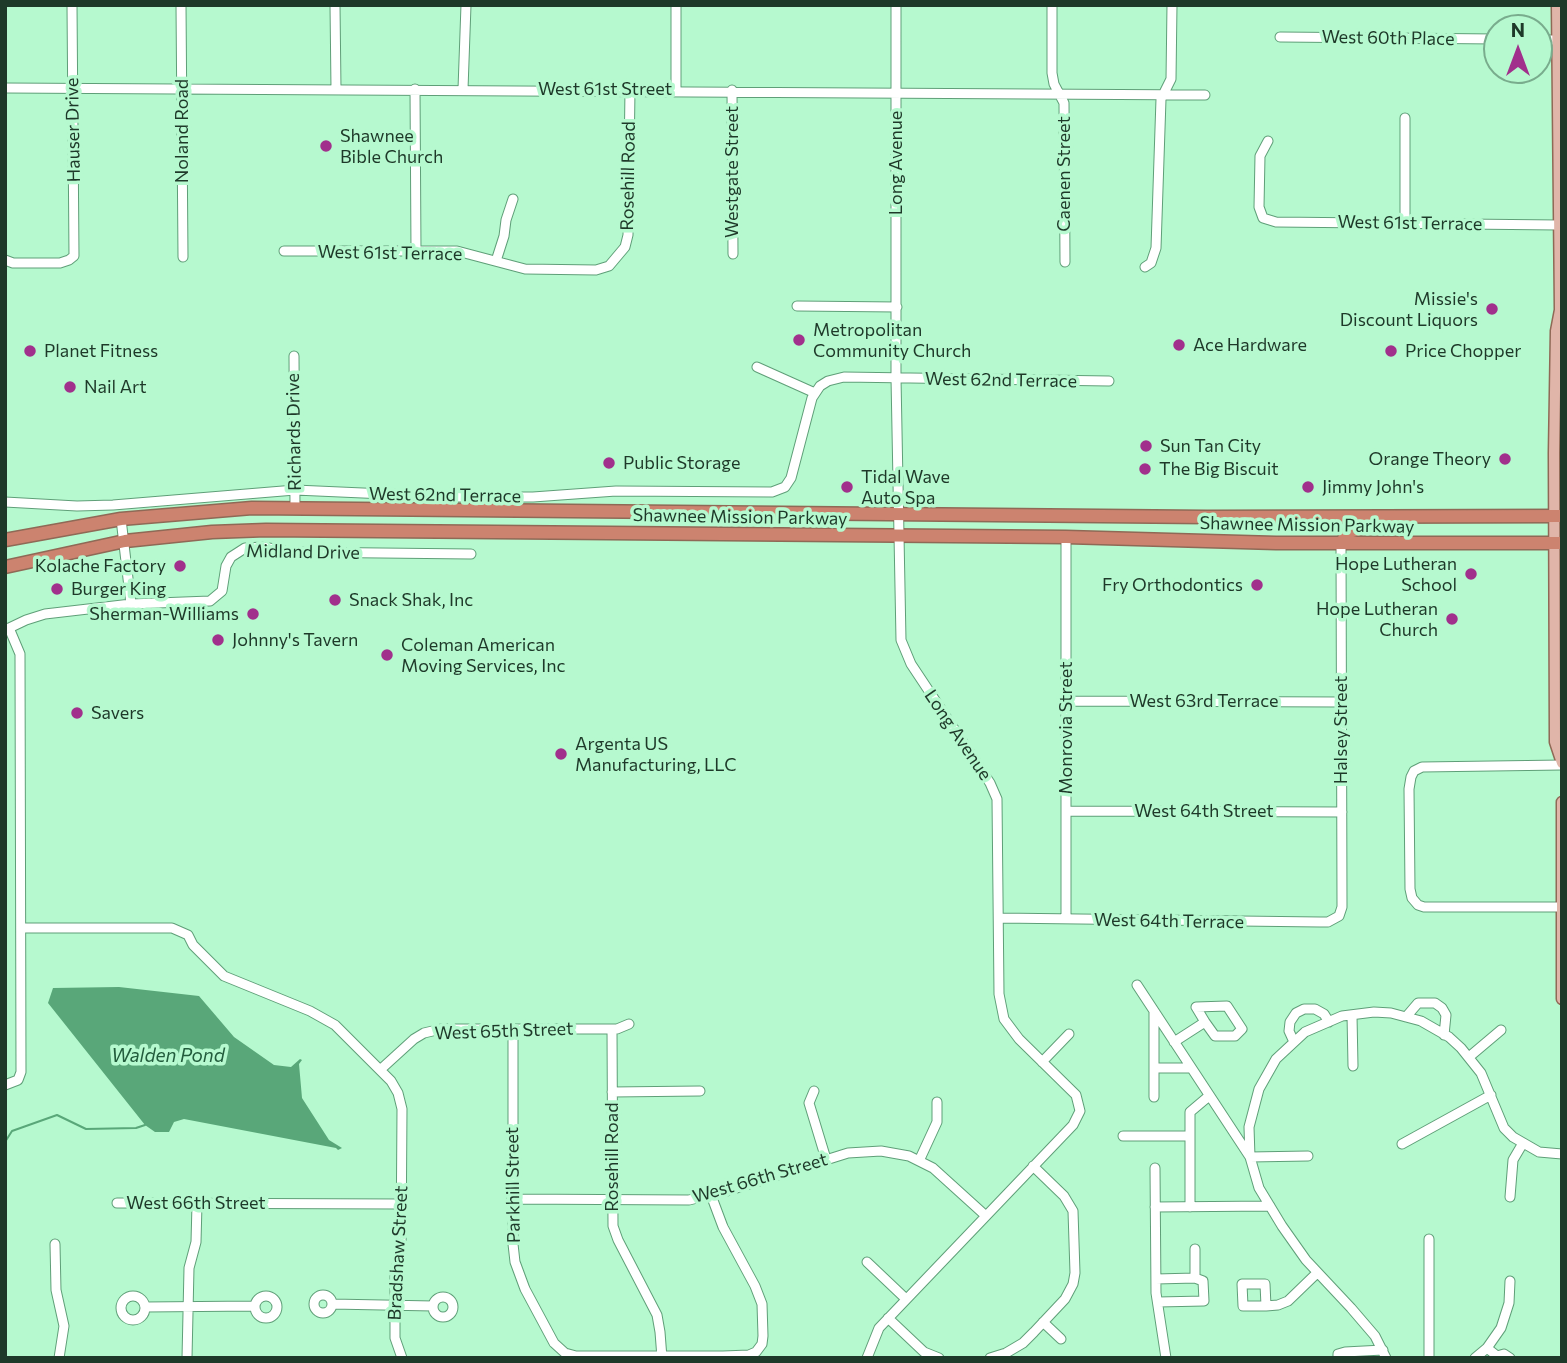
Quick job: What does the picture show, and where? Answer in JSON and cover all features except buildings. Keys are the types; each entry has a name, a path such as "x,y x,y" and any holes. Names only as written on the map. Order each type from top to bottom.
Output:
{"highway":[{"name":"Shawnee Mission Parkway","path":"5,540 121,519 218,510 334,507 655,512 1558,516"},
{"path":"305,530 334,507"},
{"path":"266,530 295,508"},
{"path":"629,533 648,523 655,512"},
{"path":"658,534 667,525 691,512"},
{"path":"1341,543 1349,532 1401,517"},
{"name":"Shawnee Mission Parkway","path":"5,567 125,541 212,532 266,530 1066,537 1341,543 1558,543"}],"main road":[{"path":"1557,5 1561,314 1556,331 1558,678 1555,742 1562,764"},
{"path":"1562,802 1562,999"}],"street":[{"name":"Hauser Drive","path":"5,261 60,263 74,256 72,5"},
{"name":"Noland Road","path":"181,5 183,257"},
{"path":"335,5 336,89"},
{"path":"463,89 466,5"},
{"path":"676,5 676,90"},
{"name":"Long Avenue","path":"867,1358 874,1336 888,1318 1073,1125 1080,1111 1076,1094 1019,1040 1004,1019 999,1001 997,799 993,788 916,673 905,652 900,628 896,5"},
{"name":"Caenen Street","path":"1052,5 1052,73 1064,103 1065,262"},
{"path":"1145,267 1151,263 1156,248 1161,99 1171,79 1172,5"},
{"name":"West 60th Place","path":"1280,37 1483,39"},
{"path":"1553,40 1558,40"},
{"name":"West 61st Street","path":"5,88 1205,94"},
{"path":"415,89 416,251"},
{"name":"Rosehill Road","path":"617,259 625,247 628,235 630,90"},
{"name":"Westgate Street","path":"732,90 733,254"},
{"path":"1405,118 1405,223"},
{"name":"West 61st Terrace","path":"1268,141 1260,156 1259,207 1263,218 1276,222 1558,225"},
{"path":"496,261 513,199"},
{"name":"West 61st Terrace","path":"284,251 457,251 525,269 596,270 609,266 617,259"},
{"path":"797,306 897,307"},
{"name":"Richards Drive","path":"294,356 295,508"},
{"path":"757,367 815,393"},
{"name":"West 62nd Terrace","path":"5,502 113,505 295,490 453,497 533,497 616,491 772,492 785,488 791,478 815,393 820,386 836,378 1108,381"},
{"path":"121,519 131,604"},
{"name":"Monrovia Street","path":"1066,537 1066,919"},
{"name":"Halsey Street","path":"1339,916 1342,907 1341,543"},
{"name":"Midland Drive","path":"7,629 45,614 131,604 210,601 222,591 226,566 231,557 245,548 263,547 291,552 471,554"},
{"path":"5,1085 18,1080 21,1072 22,928 20,654 7,629"},
{"name":"West 63rd Terrace","path":"1067,701 1341,702"},
{"path":"1561,907 1418,905 1412,898 1410,889 1409,789 1410,777 1422,767 1562,764"},
{"name":"West 64th Street","path":"1066,811 1342,812"},
{"name":"West 64th Terrace","path":"999,918 1328,922 1339,916"},
{"path":"22,928 182,928 193,945 217,971 327,1019 380,1070"},
{"path":"1137,985 1250,1157"},
{"path":"1406,1017 1418,1003 1435,1003 1442,1008 1446,1016 1444,1035"},
{"path":"1227,1006 1242,1029 1235,1036 1215,1036 1205,1022 1196,1007 1227,1006"},
{"path":"1294,1042 1289,1031 1290,1021 1296,1013 1304,1009 1315,1009 1324,1014 1329,1022"},
{"path":"1154,1012 1154,1097"},
{"path":"1384,1354 1356,1314 1306,1260 1259,1188 1250,1157 1250,1120 1259,1088 1276,1059 1314,1027 1352,1014 1374,1012 1406,1017 1427,1024 1469,1057 1481,1073 1504,1128 1539,1152 1562,1154"},
{"path":"1352,1014 1353,1066"},
{"path":"1174,1042 1205,1022"},
{"name":"West 65th Street","path":"380,1070 414,1039 424,1033 441,1029 612,1029 629,1024"},
{"name":"Parkhill Street","path":"513,1029 513,1244 515,1262 525,1289 554,1343 565,1353 574,1356 662,1357"},
{"name":"Rosehill Road","path":"612,1029 613,1226 656,1315 662,1357"},
{"path":"1469,1057 1501,1030"},
{"path":"1042,1062 1069,1034"},
{"path":"1154,1068 1190,1068"},
{"name":"Bradshaw Street","path":"380,1070 398,1093 401,1109 401,1253 395,1272 395,1338 402,1358"},
{"path":"612,1092 700,1091"},
{"path":"814,1091 809,1103 826,1159"},
{"path":"1402,1144 1491,1095"},
{"path":"1190,1207 1190,1112 1209,1096"},
{"path":"919,1161 937,1122 937,1102"},
{"path":"1123,1136 1189,1136"},
{"path":"1510,1197 1513,1160 1523,1143"},
{"name":"West 66th Street","path":"512,1199 689,1199 711,1195 848,1153 881,1151 919,1161 940,1173 986,1216"},
{"path":"1250,1157 1308,1156"},
{"path":"990,1358 1023,1343 1065,1299 1073,1284 1075,1218 1069,1202 1033,1166"},
{"path":"1155,1168 1156,1279 1166,1358"},
{"path":"662,1357 749,1355 756,1352 762,1344 763,1316 758,1292 723,1227 711,1195"},
{"name":"West 66th Street","path":"117,1203 401,1204"},
{"path":"187,1358 189,1268 196,1242 197,1204"},
{"path":"1155,1207 1270,1206"},
{"path":"1429,1239 1429,1358"},
{"path":"55,1244 56,1290 65,1326 59,1358"},
{"path":"1195,1249 1195,1278"},
{"path":"867,1262 906,1299"},
{"path":"1266,1306 1283,1304 1317,1273"},
{"path":"1156,1279 1203,1280 1204,1301 1158,1302"},
{"path":"1475,1358 1495,1339 1506,1315 1510,1281"},
{"path":"332,1304 433,1306"},
{"path":"145,1307 255,1306"},
{"path":"888,1318 924,1352 939,1358"},
{"path":"1043,1322 1061,1339"},
{"path":"1487,1348 1497,1357 1504,1354 1510,1358"},
{"path":"1338,1358 1338,1354 1345,1352 1384,1354"}],"water":[{"name":"Walden Pond","path":"119,987 199,996 234,1037 274,1065 291,1067 302,1060 299,1064 302,1098 329,1140 342,1148 338,1150 184,1119 174,1122 169,1132 155,1132 145,1125 48,1003 53,988"}],"waterway":[{"path":"5,1142 12,1131 57,1115 86,1129 136,1128 145,1125"}],"place":[{"name":"Shawnee Bible Church","path":"326,146"},
{"name":"Missie's Discount Liquors","path":"1492,309"},
{"name":"Metropolitan Community Church","path":"799,340"},
{"name":"Ace Hardware","path":"1179,345"},
{"name":"Planet Fitness","path":"30,351"},
{"name":"Price Chopper","path":"1391,351"},
{"name":"Nail Art","path":"70,387"},
{"name":"Sun Tan City","path":"1146,446"},
{"name":"Orange Theory","path":"1505,459"},
{"name":"Public Storage","path":"609,463"},
{"name":"The Big Biscuit","path":"1145,469"},
{"name":"Tidal Wave Auto Spa","path":"847,487"},
{"name":"Jimmy John's","path":"1308,487"},
{"name":"Kolache Factory","path":"180,566"},
{"name":"Hope Lutheran School","path":"1471,574"},
{"name":"Fry Orthodontics","path":"1257,585"},
{"name":"Burger King","path":"57,589"},
{"name":"Snack Shak, Inc","path":"335,600"},
{"name":"Sherman-Williams","path":"253,614"},
{"name":"Hope Lutheran Church","path":"1452,619"},
{"name":"Johnny's Tavern","path":"218,640"},
{"name":"Coleman American Moving Services, Inc","path":"387,655"},
{"name":"Savers","path":"77,713"},
{"name":"Argenta US Manufacturing, LLC","path":"561,754"}]}
